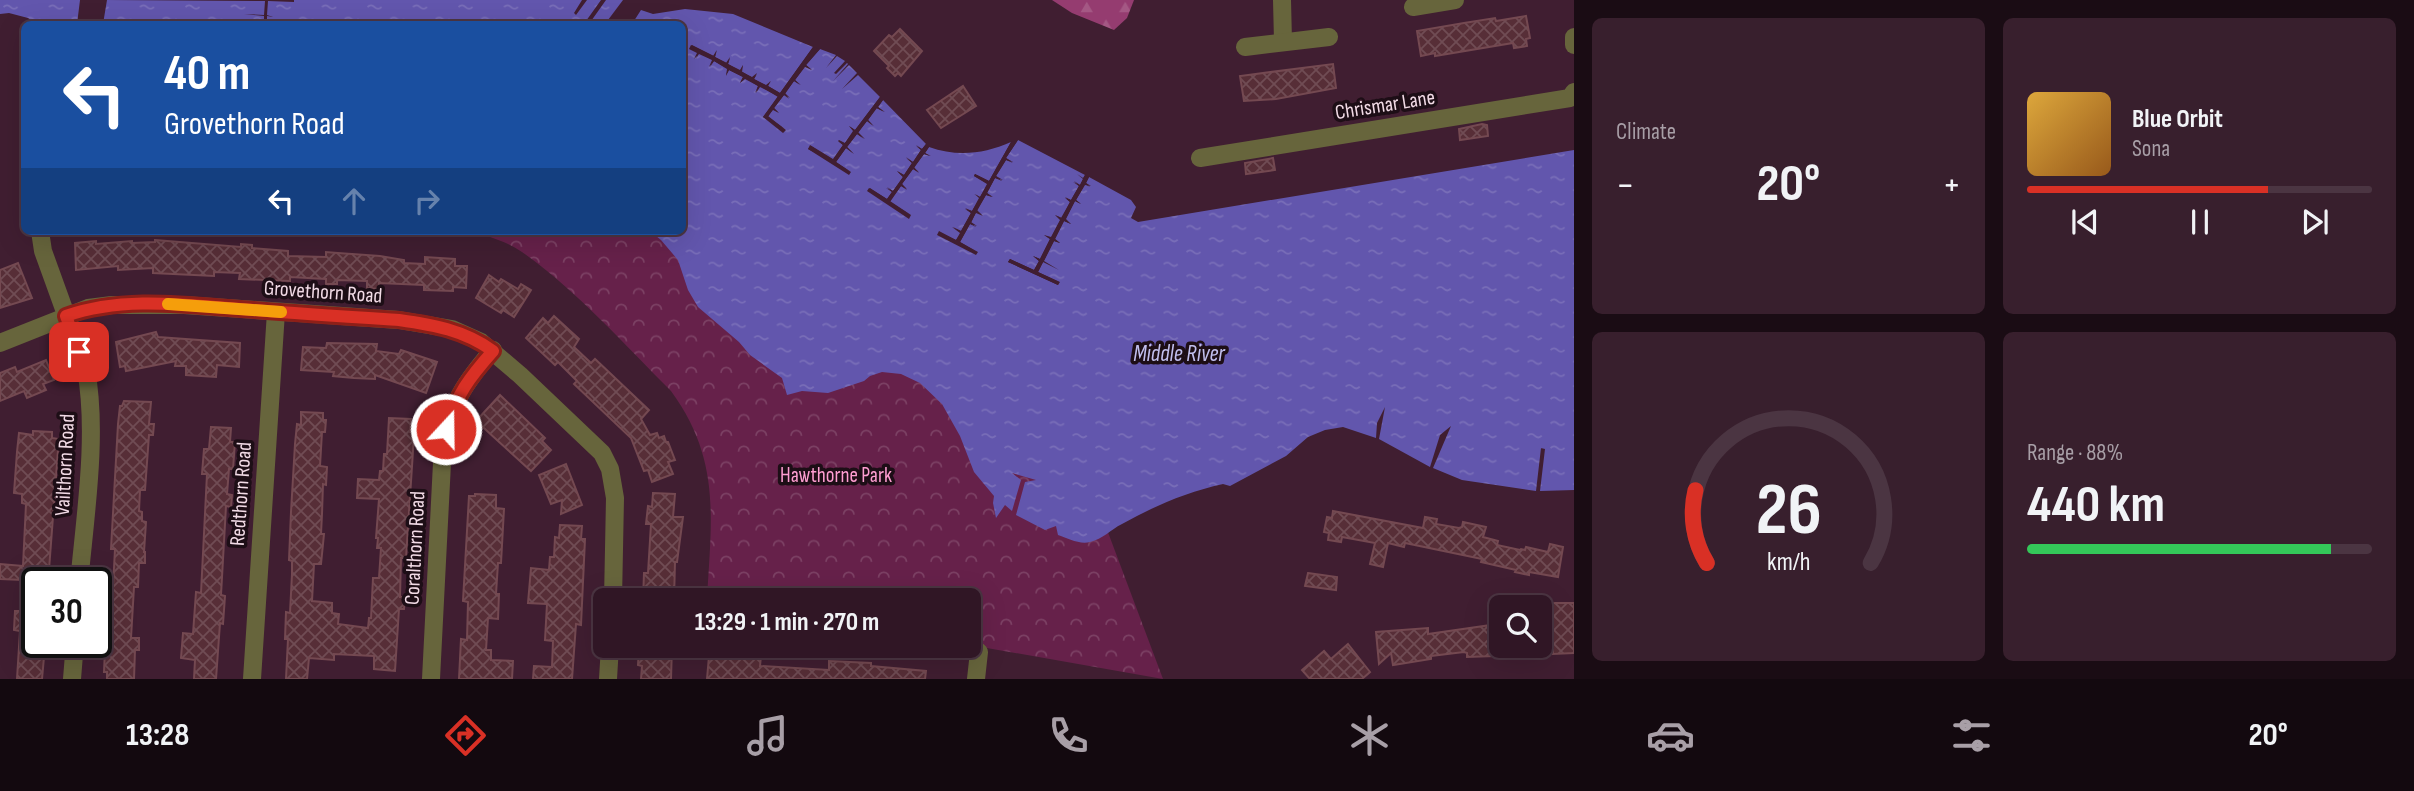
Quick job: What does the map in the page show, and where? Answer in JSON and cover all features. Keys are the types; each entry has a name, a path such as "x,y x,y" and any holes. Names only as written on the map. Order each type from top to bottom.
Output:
{"street":[{"path":"1282,0 1283,41"},
{"path":"1413,7 1455,0"},
{"path":"1245,47 1329,37"},
{"path":"1574,37 1574,45"},
{"name":"Chrismar Lane","path":"1200,158 1570,98 1574,92"},
{"name":"Vailthorn Road","path":"41,235 43,251 86,370 92,409 80,567"},
{"name":"Grovethorn Road","path":"0,343 66,316 100,306 145,303 434,325 466,334 493,351 602,453 610,469 615,498 613,588"},
{"name":"Redthorn Road","path":"252,679 276,312"},
{"name":"Coralthorn Road","path":"431,679 446,429 455,401 469,377 493,351"},
{"path":"72,679 74,658"},
{"path":"608,679 609,658"},
{"path":"976,679 978,658"}],"green space":[{"path":"1052,0 1134,0 1127,18 1114,30 1072,13"},
{"name":"Hawthorne Park","path":"482,235 671,235 898,361 1091,487 1163,679 981,647 981,588 708,588 710,492 699,442 687,417 671,391 599,318 541,266 509,245"}],"water":[{"path":"0,0 80,0 77,21 32,21 9,13 0,14"},
{"path":"107,0 265,1 264,15 244,14 264,16 264,21 104,21"},
{"path":"582,0 574,13 576,15 587,0 601,0 586,21 267,21 267,16 273,17 267,15 268,1"},
{"path":"606,0 623,0 607,21 591,21"},
{"name":"Middle River","path":"685,9 733,14 813,47 780,93 768,86 770,81 767,86 754,79 757,74 753,78 741,71 743,65 740,71 728,64 730,58 727,63 715,57 716,51 714,56 692,45 690,48 698,53 696,59 699,53 713,60 710,67 714,61 728,69 726,75 729,70 743,77 740,83 745,78 758,86 755,93 760,86 778,97 763,117 785,129 768,117 773,109 779,113 774,108 784,95 789,99 785,94 794,81 800,85 795,80 805,66 812,70 806,65 820,49 836,55 826,68 837,56 845,61 834,73 848,64 833,81 849,65 857,73 842,89 858,75 880,97 855,130 849,126 854,131 844,144 838,141 843,145 833,160 811,146 808,149 851,172 836,162 846,148 854,154 847,147 857,134 864,139 858,133 867,121 873,126 868,120 877,108 884,112 878,107 883,100 926,144 922,149 916,146 921,150 913,162 906,158 912,163 904,175 897,171 903,177 893,191 887,187 892,192 887,199 870,188 868,191 911,215 890,202 901,186 907,189 902,184 913,169 919,172 914,168 924,154 930,156 925,153 929,147 970,153 1011,142 989,181 975,174 974,176 988,184 980,197 974,194 980,198 972,211 965,209 971,213 961,231 953,227 961,233 956,240 939,232 977,252 960,242 970,224 976,227 971,223 976,212 982,215 977,211 986,195 992,197 987,193 995,178 1002,181 996,176 1006,160 1013,162 1006,158 1018,140 1085,175 1080,185 1073,182 1079,186 1071,200 1065,198 1070,202 1061,218 1055,215 1061,219 1051,238 1044,235 1050,239 1040,259 1033,256 1039,261 1034,270 1010,259 1008,262 1058,285 1059,282 1038,272 1054,241 1060,243 1055,239 1064,221 1071,224 1065,220 1075,201 1081,204 1076,200 1085,184 1090,187 1086,183 1089,177 1131,200 1136,207 1131,218 1138,222 1574,150 1574,490 1540,491 1545,449 1541,448 1536,491 1462,480 1433,468 1451,426 1440,435 1430,467 1379,439 1385,407 1377,423 1376,438 1343,427 1325,430 1308,437 1286,456 1230,486 1223,484 1171,500 1090,542 1082,543 1058,535 1056,526 1045,530 1016,515 1025,482 1036,480 1012,473 1021,480 1012,511 1005,505 996,518 994,496 974,472 960,436 942,404 920,383 901,374 882,372 828,393 802,391 787,395 782,378 750,355 698,307 688,290 678,260 655,235 686,235 686,21 634,21 641,10 653,14"}],"pier":[{"path":"691,45 713,56 717,50 715,57 726,63 730,57 728,64 740,70 743,65 742,72 752,77 757,73 754,79 766,85 771,81 768,86 780,93 813,47 820,49 806,65 812,70 805,67 795,80 801,85 794,81 785,93 790,98 784,95 774,108 779,113 773,110 768,116 786,130 783,133 763,117 778,96 760,87 756,93 758,86 745,79 740,83 743,77 729,70 726,76 727,69 714,61 709,67 712,60 699,54 694,59 697,53 689,49"},
{"path":"880,97 883,100 878,107 885,112 876,108 868,120 874,126 867,121 858,132 865,139 857,134 847,147 854,154 846,148 836,162 851,172 849,175 808,149 810,145 833,159 843,145 838,141 845,143 853,131 849,126 855,130"},
{"path":"1018,140 1006,158 1013,163 1006,160 996,176 1003,180 995,178 987,193 993,197 986,195 977,210 983,216 976,213 971,222 977,226 970,224 960,242 978,252 976,255 937,235 939,231 956,240 960,233 952,227 961,231 971,213 965,208 972,211 979,198 975,194 980,197 987,184 974,176 975,174 989,181 1011,142"},
{"path":"926,144 929,147 925,153 931,156 924,154 914,167 919,173 913,169 902,184 907,190 901,186 890,201 911,215 909,219 867,191 869,188 887,199 892,192 886,188 893,191 903,177 897,171 904,175 912,163 906,157 913,162 921,150 916,145 922,149"},
{"path":"1077,174 1083,178 1085,175 1089,177 1086,183 1091,186 1085,185 1076,200 1081,204 1075,201 1066,219 1071,224 1064,221 1055,239 1060,243 1054,241 1044,261 1059,270 1043,262 1038,272 1060,282 1058,285 1008,262 1010,259 1034,270 1039,261 1033,256 1040,259 1050,239 1044,235 1051,237 1060,220 1055,215 1062,218 1070,202 1065,197 1071,200 1079,186 1074,181 1080,185 1083,179"}],"building":[{"path":"1526,16 1530,38 1526,39 1527,46 1514,48 1513,43 1421,56 1417,31 1495,18 1496,21"},
{"path":"900,29 922,51 901,76 898,73 895,76 874,51 889,35 892,37"},
{"path":"1333,64 1336,88 1276,99 1244,101 1240,76"},
{"path":"963,86 976,106 941,128 927,110"},
{"path":"1487,125 1488,136 1460,140 1459,129"},
{"path":"1273,158 1275,170 1246,174 1245,163"},
{"path":"155,240 241,247 241,244 252,245 252,248 288,251 288,256 326,257 326,252 380,256 404,260 404,263 425,264 425,257 455,259 455,266 467,266 466,288 453,287 453,291 424,290 424,285 379,283 379,289 367,288 367,281 337,280 337,284 326,284 326,279 239,279 240,273 214,272 214,276 153,273 153,268 118,270 118,266 76,270 75,243 132,243"},
{"path":"18,263 32,298 0,308 0,270"},
{"path":"489,275 518,289 521,284 531,290 514,317 503,310 501,313 476,298"},
{"path":"554,316 579,339 574,347 591,363 595,359 649,410 641,419 650,435 657,433 659,438 664,436 668,442 675,460 668,462 673,474 652,482 648,470 644,471 631,438 574,384 577,381 558,362 555,365 526,338 543,318 548,323"},
{"path":"156,332 158,337 240,343 239,367 217,365 216,377 186,375 186,366 175,366 176,361 126,371 125,366 120,367 116,342"},
{"path":"327,343 377,344 376,351 399,354 401,350 437,362 426,393 375,375 375,379 354,378 333,376 334,372 301,370 303,347 326,348"},
{"path":"46,360 54,380 43,384 46,390 27,398 24,391 0,401 0,373 15,367 17,372"},
{"path":"500,395 545,438 542,441 551,450 531,471 476,421"},
{"path":"124,401 151,402 149,424 154,424 153,435 149,435 145,490 140,490 139,511 142,512 142,521 146,522 145,563 139,563 138,587 134,587 131,638 139,638 139,650 135,650 134,679 107,679 107,672 104,672 105,658 112,658 115,549 111,549 118,424"},
{"path":"301,412 323,413 323,420 326,420 325,432 322,432 320,466 327,467 326,485 323,484 321,534 324,534 321,564 314,564 312,601 332,603 332,613 339,614 338,624 368,628 373,578 379,578 381,548 377,548 376,538 379,499 357,498 358,479 379,480 380,471 383,471 384,454 387,454 389,418 411,419 410,432 414,433 406,558 401,558 400,597 405,597 404,609 399,609 395,671 374,669 374,656 334,654 334,660 309,658 307,679 286,679 286,612 290,613 292,574 292,561 289,560 291,512 297,424 301,425"},
{"path":"211,427 231,428 230,442 235,442 233,469 229,469 227,494 232,495 231,507 226,506 221,595 225,596 216,679 194,679 195,660 181,658 183,633 193,634 196,592 201,593 207,474 202,474 204,449 209,449"},
{"path":"33,431 52,432 52,438 59,439 49,567 21,567 21,580 0,579 0,564 23,566 26,504 22,503 22,494 14,493 17,452 19,433 33,435"},
{"path":"566,464 582,505 561,514 562,500 551,504 539,475"},
{"path":"653,493 675,494 673,517 683,517 675,562 674,588 643,588 644,573 648,573 651,524 646,524 648,506 652,507"},
{"path":"496,495 496,508 504,509 496,594 499,594 498,619 488,618 486,650 491,650 491,660 513,661 512,679 459,679 461,639 467,640 468,602 463,601 469,496"},
{"path":"1333,511 1423,528 1425,517 1437,519 1436,524 1459,528 1463,522 1486,527 1483,537 1498,541 1497,545 1520,550 1525,550 1526,547 1548,552 1550,544 1563,547 1558,577 1515,572 1516,570 1481,562 1482,559 1405,543 1404,547 1388,543 1383,567 1370,564 1375,543 1342,537 1341,542 1328,540 1329,533 1324,532 1327,517 1332,518"},
{"path":"560,525 582,526 581,539 585,539 581,625 576,624 572,679 533,679 534,666 552,667 553,641 545,640 547,604 528,603 531,568 549,570 550,557 554,557 555,537 559,538"},
{"path":"1308,573 1337,577 1336,590 1305,586"},
{"path":"1552,603 1574,603 1574,653 1553,654"},
{"path":"15,611 21,611 21,658 44,658 42,679 17,679 20,631 14,630"},
{"path":"1489,625 1489,656 1467,657 1464,652 1393,665 1391,653 1379,664 1376,632 1428,628 1428,634"},
{"path":"1348,644 1370,672 1362,679 1310,679 1302,670 1324,651 1331,659"},
{"path":"638,658 672,658 671,679 641,679 642,666 638,665"},
{"path":"709,658 761,658 760,666 829,670 829,661 871,663 871,666 926,671 925,679 707,679"}],"slow traffic":[{"path":"168,304 281,312"}],"route":[{"path":"79,352 66,316 88,308 112,305 184,305 399,320 434,325 466,334 493,351 469,377 455,401 446,429"}]}
